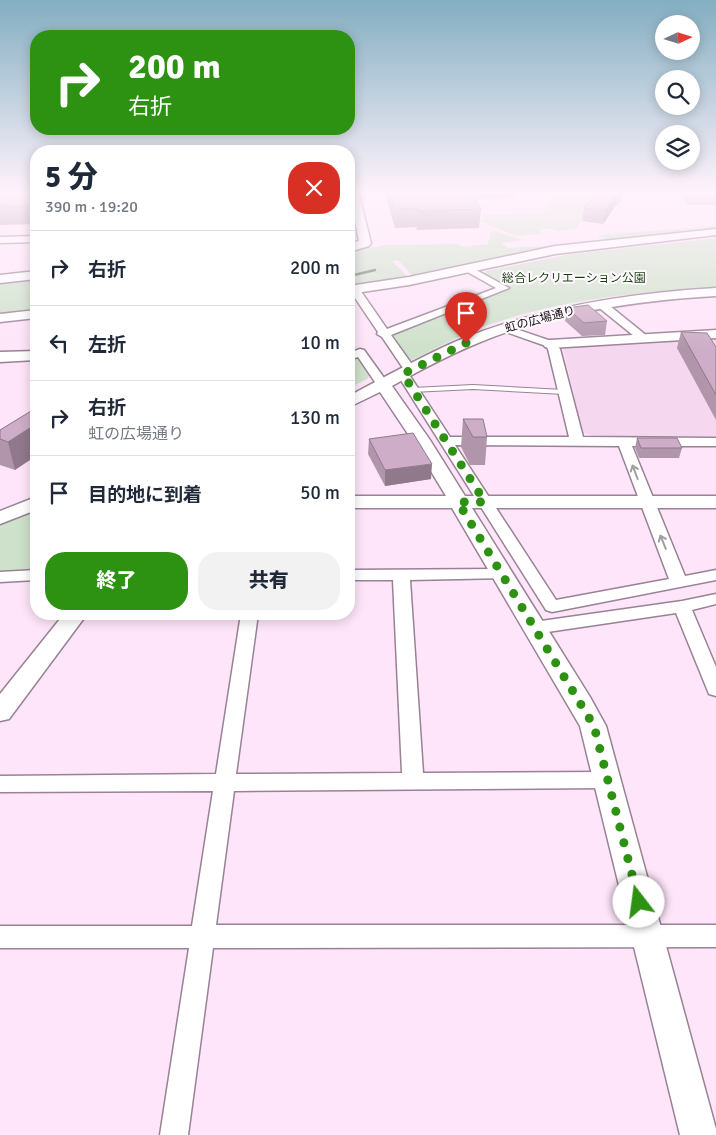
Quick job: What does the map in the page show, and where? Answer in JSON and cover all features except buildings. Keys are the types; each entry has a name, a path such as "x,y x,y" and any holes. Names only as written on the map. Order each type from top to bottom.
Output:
{"street":[{"path":"355,289 383,286 555,250 609,244"},
{"path":"384,334 504,288 467,268"},
{"path":"0,279 30,276"},
{"name":"虹の広場通り","path":"355,399 454,348 504,328 601,304 656,297 715,293"},
{"path":"355,294 384,334 421,440 594,726 699,1135"},
{"path":"601,304 643,338"},
{"path":"0,318 30,315"},
{"path":"504,328 550,344 716,334"},
{"path":"550,344 554,350 577,442"},
{"path":"355,354 360,352 399,376 412,390 552,606 716,575"},
{"path":"0,357 30,356"},
{"path":"445,441 716,442"},
{"path":"624,442 679,582"},
{"path":"355,502 716,502"},
{"path":"0,503 30,503"},
{"path":"0,518 30,506"},
{"path":"401,574 413,782"},
{"path":"355,575 501,574"},
{"path":"0,577 30,575"},
{"path":"534,628 682,607 716,599"},
{"path":"682,607 714,679"},
{"path":"0,712 71,620"},
{"path":"174,1135 248,620"},
{"path":"0,784 607,780"},
{"path":"0,937 716,936"}],"lane":[{"path":"412,390 473,387 564,392"}],"shaded area":[{"path":"716,337 716,436 593,436 583,433 563,349 568,347"}],"green space":[{"path":"457,244 464,247 502,244 508,248 546,247 412,275 398,260 392,261 408,277 375,284 355,286 355,249 383,245"},
{"name":"総合レクリエーション公園","path":"662,244 716,244 716,287 632,294 548,308 483,327 410,361 384,335 508,289 485,274 486,271 572,254"},
{"path":"30,278 30,311 0,314 0,281"},
{"path":"355,348 370,375 367,379 355,385"},
{"path":"30,507 30,570 0,572 0,521"}],"waterway":[{"path":"355,275 375,270"}],"route":[{"path":"466,343 403,374 485,502 458,502 594,726 639,902"}]}
